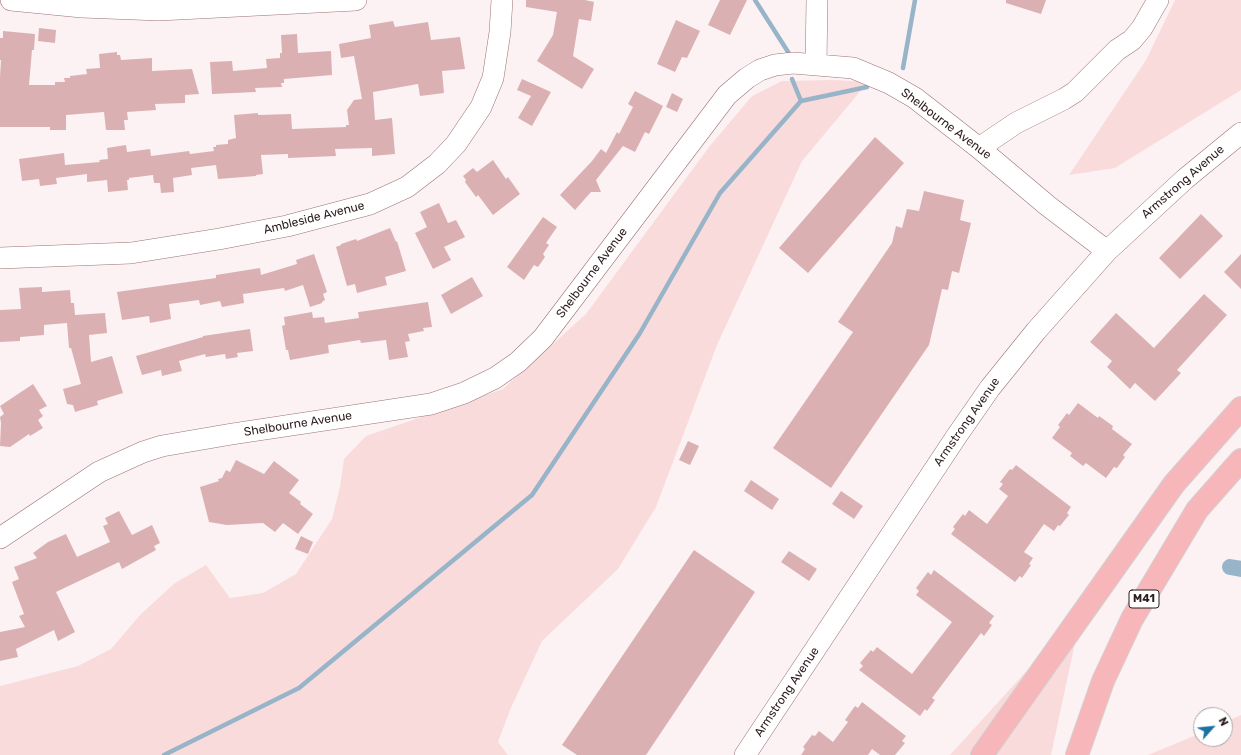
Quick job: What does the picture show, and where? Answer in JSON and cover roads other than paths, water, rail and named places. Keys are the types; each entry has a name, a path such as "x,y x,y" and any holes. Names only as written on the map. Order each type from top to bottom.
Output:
{"highway":[{"path":"982,755 1113,568 1174,484 1241,408"},
{"name":"M41","path":"1077,755 1103,681 1132,619 1197,510 1241,460"}],"street":[{"path":"11,0 82,7 159,10 356,0"},
{"name":"Ambleside Avenue","path":"0,258 131,253 219,239 287,226 370,204 407,187 437,164 456,144 481,107 493,78 500,32 502,0"},
{"path":"816,64 818,0"},
{"path":"979,148 1016,123 1075,92 1117,50 1132,40 1142,28 1158,0"},
{"name":"Shelbourne Avenue","path":"0,538 99,472 143,452 162,446 232,434 431,404 464,393 495,378 518,362 543,338 727,95 747,78 760,70 776,65 793,63 853,68 889,83 915,98 979,148 1048,206 1107,250"},
{"name":"Armstrong Avenue","path":"745,755 956,436 990,388 1036,331 1107,250 1185,179 1241,133"}],"waterway":[{"path":"755,0 790,55"},
{"path":"903,68 915,0"},
{"path":"792,79 801,101"},
{"path":"164,755 299,688 532,495 640,333 720,193 801,101 867,87"},
{"path":"1230,567 1241,569"}]}
